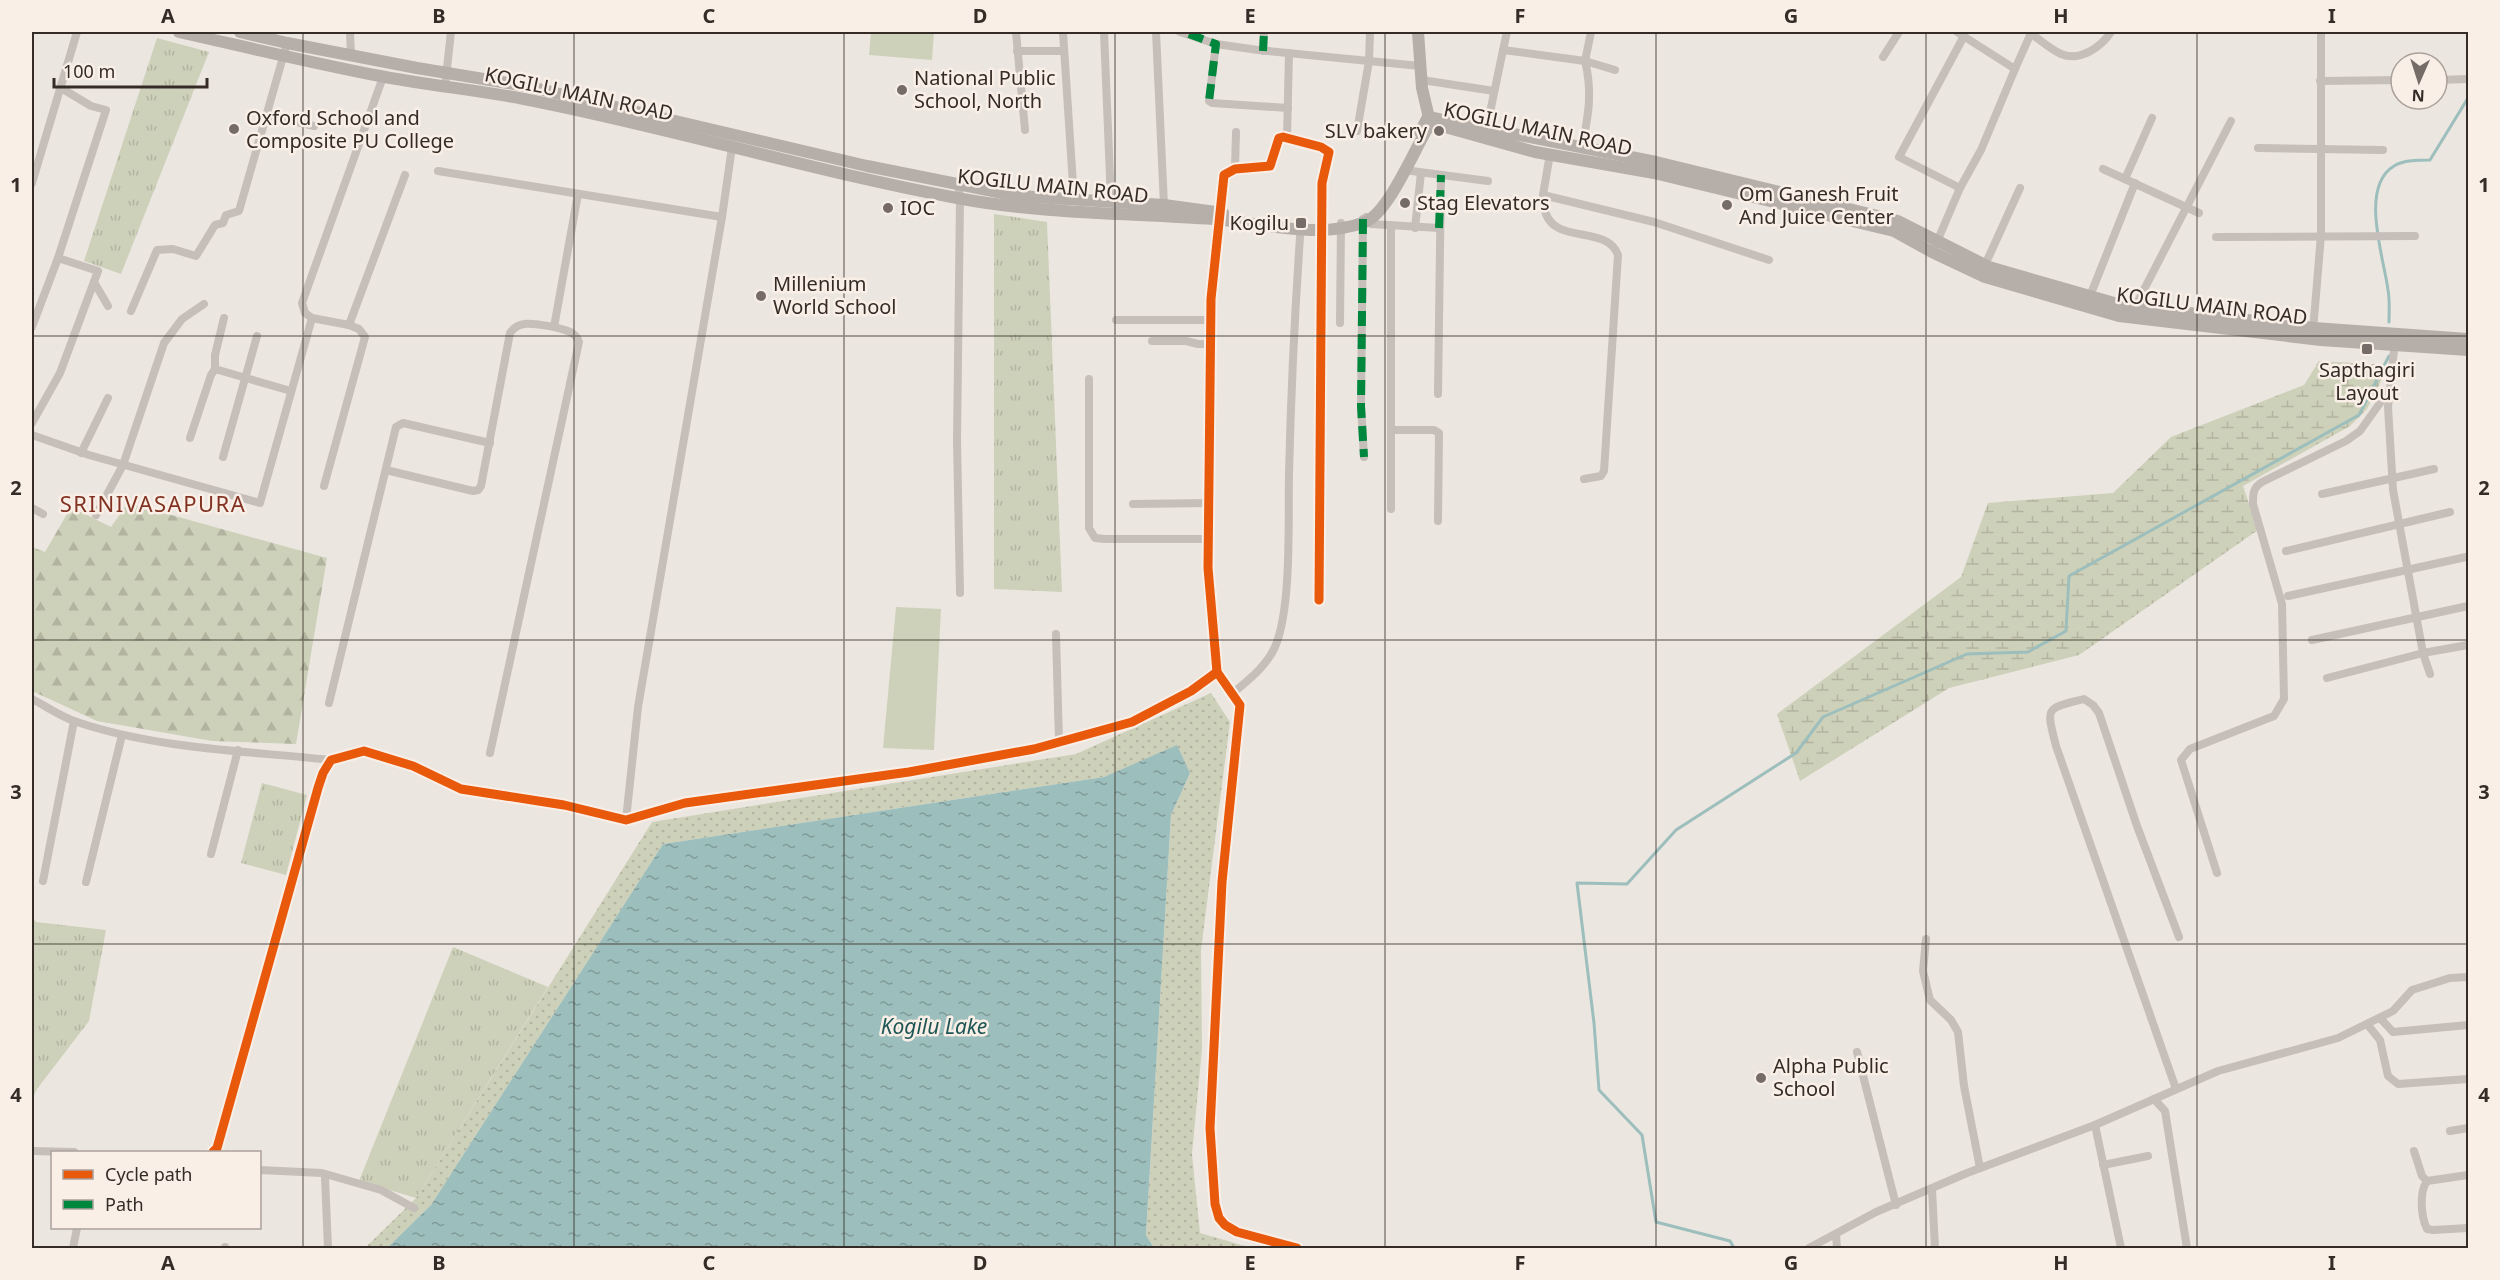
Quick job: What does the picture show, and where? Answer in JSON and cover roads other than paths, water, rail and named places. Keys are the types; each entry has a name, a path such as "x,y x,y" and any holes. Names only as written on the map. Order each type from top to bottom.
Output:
{"main road":[{"name":"KOGILU MAIN ROAD","path":"179,32 383,77 524,99 960,199 1073,212 1220,216"},
{"name":"KOGILU MAIN ROAD","path":"240,32 351,56 526,86 867,166 1018,196 1164,205 1220,216 1301,226 1341,225 1365,220 1383,207 1427,129 1429,121"},
{"path":"1418,32 1420,66 1429,121"},
{"name":"KOGILU MAIN ROAD","path":"1429,121 1487,128 1550,154 1654,173 1894,231 1985,265 2135,307 2312,333"},
{"name":"KOGILU MAIN ROAD","path":"1429,121 1520,141 1582,147 1656,162 1898,221 1935,247 1985,277 2119,316 2395,339 2469,339"},
{"name":"KOGILU MAIN ROAD","path":"1365,220 1385,196 1429,121"},
{"name":"KOGILU MAIN ROAD","path":"2395,339 2469,350"}],"street":[{"path":"32,183 77,32"},
{"path":"350,32 351,56"},
{"path":"445,86 451,32"},
{"path":"1016,32 1025,130"},
{"path":"1063,32 1074,200"},
{"path":"1104,32 1111,202"},
{"path":"1156,32 1164,205"},
{"path":"1186,32 1216,44 1263,51 1420,66"},
{"path":"1263,51 1264,32"},
{"path":"1357,131 1369,61 1370,32"},
{"path":"1487,128 1507,32"},
{"path":"1582,147 1590,100 1585,61 1591,32"},
{"path":"1883,57 1899,32"},
{"path":"1935,247 1960,188 1981,150 2030,32 2063,55 2088,53 2104,42 2110,32"},
{"path":"2312,333 2321,235 2320,32"},
{"path":"1960,188 1899,157 1961,34 2015,69"},
{"path":"131,311 157,250 173,249 196,256 215,225 223,223 226,215 239,211 287,43"},
{"path":"1216,44 1209,101 1287,108"},
{"path":"1503,50 1585,61 1615,70"},
{"path":"1017,51 1064,51"},
{"path":"1287,138 1289,53"},
{"path":"324,486 364,337 359,329 349,325 312,318 305,313 302,303 383,77"},
{"path":"2449,80 2469,79"},
{"path":"1422,80 1494,91"},
{"path":"2320,81 2389,80"},
{"path":"32,327 58,258 106,110 91,105 61,88"},
{"path":"267,115 314,126"},
{"path":"2125,179 2152,118"},
{"path":"2135,307 2231,121"},
{"path":"1235,169 1236,132"},
{"path":"1297,1248 1237,1232 1225,1225 1219,1218 1215,1204 1210,1128 1221,882 1240,705 1217,672 1208,568 1211,299 1224,175 1235,169 1270,166 1280,138 1321,147 1329,152 1323,183 1322,226 1319,600"},
{"path":"627,820 638,706 732,147"},
{"path":"2258,148 2383,150"},
{"path":"1550,154 1543,195 1546,215 1552,223 1564,230 1606,240 1615,247 1618,255 1604,471 1601,476 1584,479"},
{"path":"2103,169 2199,213"},
{"path":"1404,170 1488,181"},
{"path":"438,171 722,217"},
{"path":"1415,228 1422,173"},
{"path":"349,325 405,175"},
{"path":"1438,394 1441,175"},
{"path":"958,183 960,199 957,440 960,592"},
{"path":"2090,296 2135,183"},
{"path":"1985,265 2020,188"},
{"path":"554,327 579,194"},
{"path":"1543,195 1654,222 1768,260"},
{"path":"1365,220 1371,224 1439,228"},
{"path":"1364,457 1361,406 1365,220"},
{"path":"1340,323 1341,225"},
{"path":"1391,225 1391,509"},
{"path":"1232,694 1267,661 1275,646 1281,624 1288,545 1294,315 1301,226"},
{"path":"2216,237 2415,236"},
{"path":"32,423 60,373 98,271 58,258"},
{"path":"94,282 108,306"},
{"path":"96,515 123,465 164,343 182,319 204,304"},
{"path":"190,438 215,369 215,355 224,318"},
{"path":"32,435 81,453 260,503 312,318"},
{"path":"1116,320 1211,320"},
{"path":"386,470 473,491 478,490 481,486 510,333 513,328 524,323 554,327 572,332 577,336 579,342 490,753"},
{"path":"223,457 257,336"},
{"path":"2395,339 2388,407 2392,480 2416,618 2430,674"},
{"path":"1152,341 1186,340 1198,344 1211,344"},
{"path":"215,369 291,391"},
{"path":"1089,380 1089,528 1092,535 1095,538 1105,539 1209,539"},
{"path":"2217,873 2181,760 2190,749 2274,716 2284,699 2282,604 2253,504 2253,493 2256,486 2262,482 2346,441 2360,431 2390,388"},
{"path":"81,453 108,398"},
{"path":"329,703 396,427 403,423 490,443"},
{"path":"1392,430 1434,430 1439,433 1438,520"},
{"path":"2322,494 2434,469"},
{"path":"1133,504 1209,503"},
{"path":"32,508 43,514"},
{"path":"2286,551 2450,512"},
{"path":"2288,596 2466,558"},
{"path":"2312,640 2469,606"},
{"path":"1056,634 1059,742"},
{"path":"2327,678 2423,653 2469,645"},
{"path":"32,699 74,721 122,735 331,760 364,751 413,766 461,789 564,806 627,820 685,803 909,772 1034,750 1132,722 1191,691 1217,672"},
{"path":"2176,1089 2056,746 2050,717 2050,711 2054,707 2084,699 2099,713 2137,826 2179,937"},
{"path":"43,881 74,721"},
{"path":"86,882 122,735"},
{"path":"212,854 238,750"},
{"path":"214,1151 217,1148 318,788 331,760"},
{"path":"1926,939 1923,971 1930,1000 1951,1020 1958,1032 1964,1086 1980,1168"},
{"path":"1809,1248 1876,1212 1980,1168 2095,1125 2218,1071 2338,1038 2393,1011 2412,990 2450,978 2469,977"},
{"path":"2380,1018 2393,1032 2469,1025"},
{"path":"2367,1024 2380,1040 2388,1076 2398,1084 2469,1079"},
{"path":"1857,1052 1896,1205"},
{"path":"2154,1099 2164,1111 2187,1248"},
{"path":"2095,1125 2121,1248"},
{"path":"2450,1131 2469,1128"},
{"path":"2414,1151 2422,1176 2427,1181"},
{"path":"32,1152 51,1152"},
{"path":"2103,1165 2148,1156"},
{"path":"261,1170 322,1173 381,1190 414,1208"},
{"path":"2427,1181 2469,1175"},
{"path":"325,1178 328,1248"},
{"path":"2427,1181 2423,1191 2424,1222 2427,1228 2440,1230 2469,1228"},
{"path":"1932,1189 1935,1248"},
{"path":"73,1248 77,1229"},
{"path":"1836,1234 1837,1248"}],"water":[{"name":"Kogilu Lake","path":"1177,745 1190,773 1171,815 1146,1235 1154,1248 387,1248 431,1205 663,844 1104,777"}],"waterway":[{"path":"2389,322 2389,294 2376,224 2378,190 2384,176 2394,166 2406,161 2430,160 2468,98"},
{"path":"1734,1248 1730,1241 1656,1222 1642,1135 1599,1090 1594,1023 1577,883 1627,884 1676,830 1796,753 1823,717 1967,654 2028,652 2066,631 2069,576 2359,415 2389,356"}],"place":[{"name":"National Public School, North","path":"902,90"},
{"name":"Oxford School and Composite PU College","path":"234,129"},
{"name":"SLV bakery","path":"1439,131"},
{"name":"Stag Elevators","path":"1405,203"},
{"name":"Om Ganesh Fruit And Juice Center","path":"1727,205"},
{"name":"IOC","path":"888,208"},
{"name":"Kogilu","path":"1301,223"},
{"name":"Millenium World School","path":"761,296"},
{"name":"Sapthagiri Layout","path":"2367,349"},
{"name":"Alpha Public School","path":"1761,1078"}],"district":[{"name":"SRINIVASAPURA","path":"153,504"}]}
